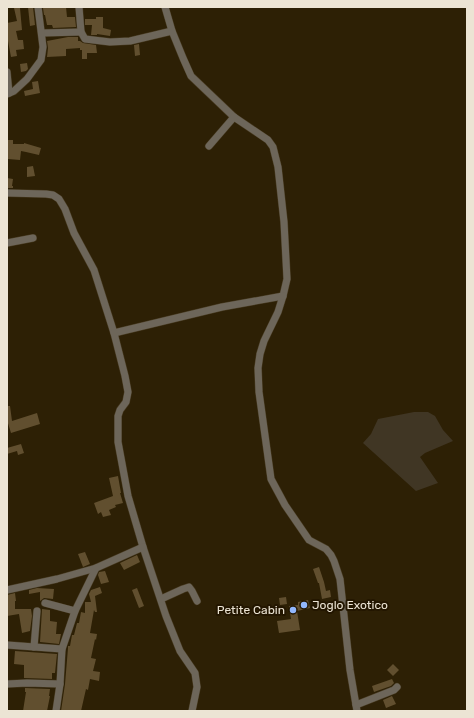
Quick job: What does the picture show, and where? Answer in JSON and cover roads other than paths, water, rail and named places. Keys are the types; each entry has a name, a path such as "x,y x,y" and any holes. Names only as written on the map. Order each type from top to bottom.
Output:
{"street":[{"path":"7,72 8,94 14,91 27,79 41,60 43,50 38,7"},
{"path":"80,7 81,32 85,39 110,42 130,41 172,31"},
{"path":"165,7 172,31 191,76 234,117 272,144 278,167 282,197 286,252 286,280 278,312 264,341 258,368 259,392 271,479 285,505 309,540 326,549 332,555 340,579 350,670 357,708 394,690 397,687"},
{"path":"42,33 81,32"},
{"path":"208,146 234,117"},
{"path":"7,193 53,195 59,199 65,209 74,233 94,270 114,333 128,392 126,402 120,410 118,416 118,442 128,496 166,616 180,651 195,673 197,687 192,711"},
{"path":"7,242 33,238"},
{"path":"114,333 222,307 283,296"},
{"path":"7,590 57,579 96,568 143,547"},
{"path":"56,711 60,684 62,649 75,611 96,568"},
{"path":"161,599 189,587 192,590 197,602"},
{"path":"45,603 75,611"},
{"path":"34,647 37,612"},
{"path":"7,645 62,649"},
{"path":"7,684 60,684"}],"place":[{"name":"Joglo Exotico","path":"304,605"},
{"name":"Petite Cabin","path":"293,610"}]}
